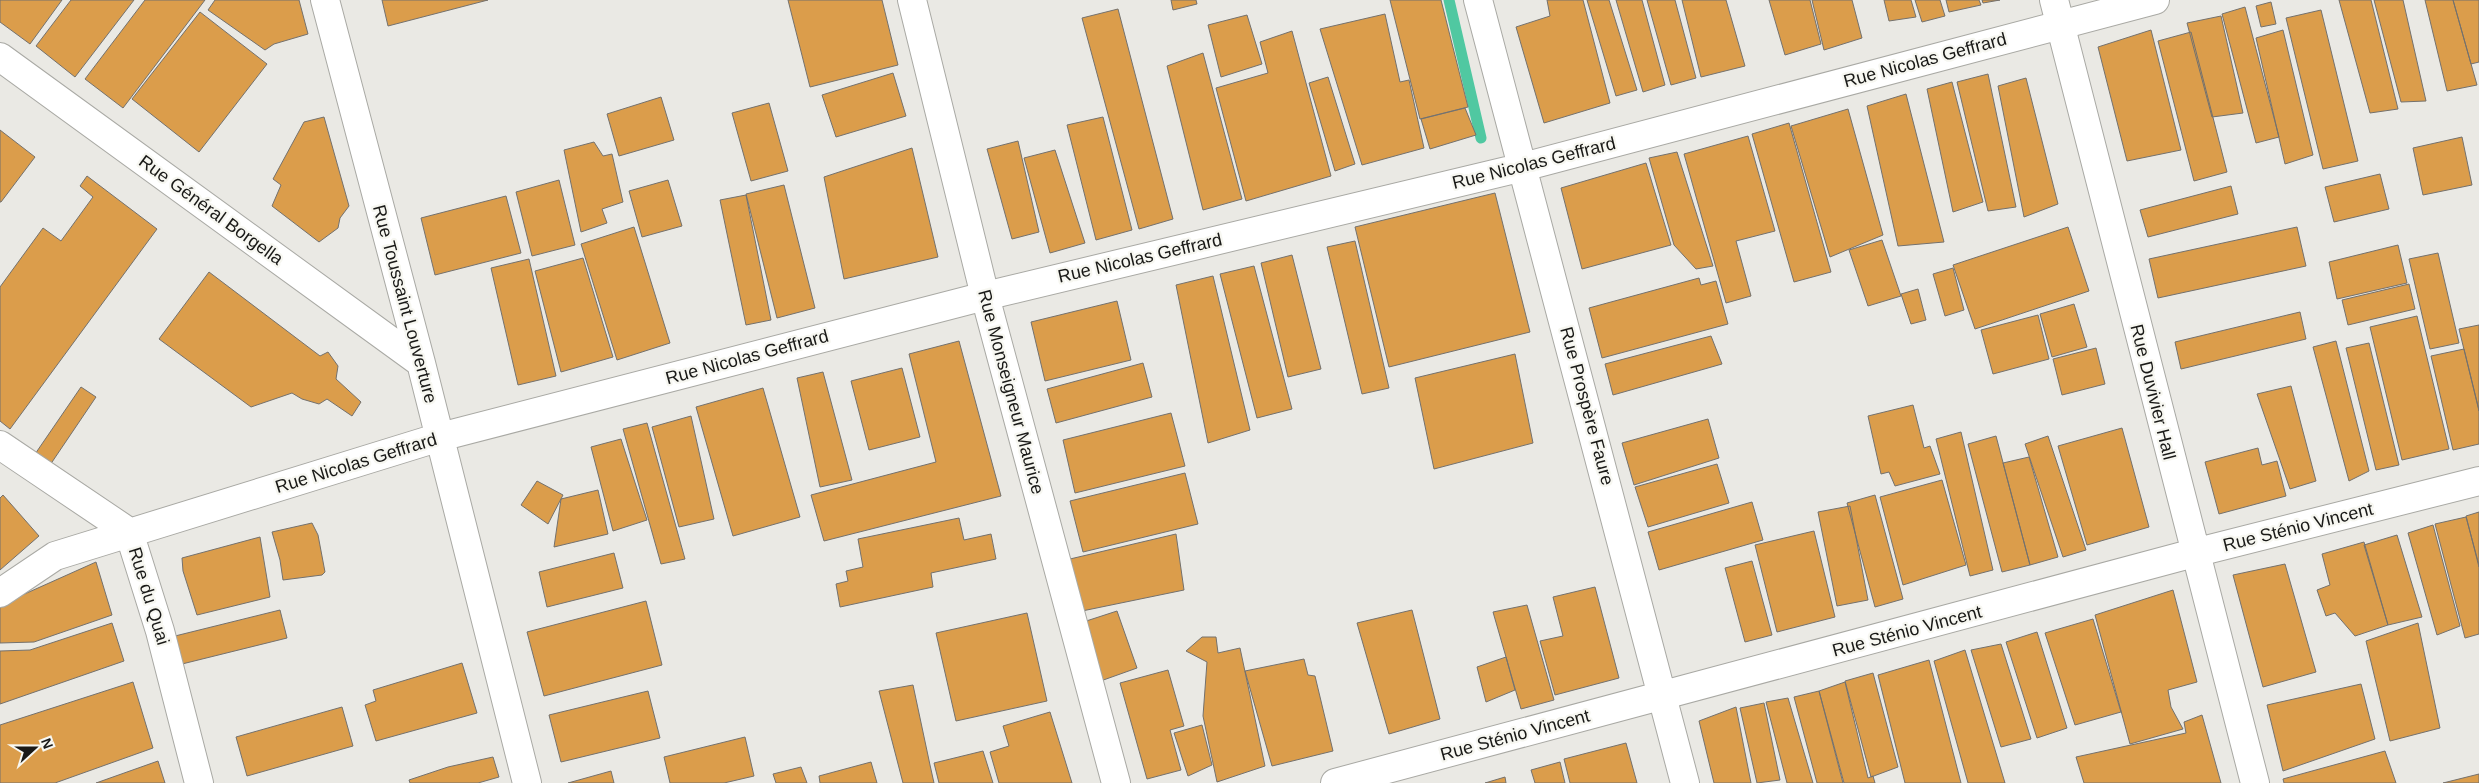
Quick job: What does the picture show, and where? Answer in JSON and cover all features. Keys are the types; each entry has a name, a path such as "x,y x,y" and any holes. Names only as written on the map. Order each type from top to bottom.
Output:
{"street":[{"name":"Rue Toussaint Louverture","path":"325,0 421,363 527,783"},
{"name":"Rue Monseigneur Maurice","path":"912,0 985,296 1116,783"},
{"name":"Rue Prospère Faure","path":"1478,0 1664,696 1685,783"},
{"name":"Rue Nicolas Geffrard","path":"0,593 55,556 440,437 985,296 1523,167 2057,12 2155,0"},
{"name":"Rue Duvivier Hall","path":"2057,12 2194,553 2255,783"},
{"name":"Rue Général Borgella","path":"0,57 421,363"},
{"name":"Rue du Quai","path":"0,445 129,532 160,631 199,783"},
{"name":"Rue Sténio Vincent","path":"1335,783 2194,553 2479,481"}],"building":[{"path":"0,0 62,0 30,44 0,22"},
{"path":"71,0 134,0 75,77 36,46"},
{"path":"145,0 205,0 123,108 85,79"},
{"path":"215,0 299,0 308,34 274,44 265,50 208,10"},
{"path":"382,0 488,0 388,26"},
{"path":"788,0 882,0 898,65 810,87"},
{"path":"1171,0 1196,0 1197,4 1173,10"},
{"path":"1390,0 1441,0 1468,107 1420,119"},
{"path":"1547,0 1583,0 1610,103 1544,123 1516,27 1550,16"},
{"path":"1587,0 1609,0 1637,90 1616,96"},
{"path":"1616,0 1642,0 1665,85 1643,92"},
{"path":"1647,0 1675,0 1696,78 1671,85"},
{"path":"1682,0 1726,0 1745,66 1701,77"},
{"path":"1769,0 1810,0 1821,44 1785,55"},
{"path":"1812,0 1852,0 1862,38 1824,50"},
{"path":"1884,0 1911,0 1916,17 1889,21"},
{"path":"1915,0 1940,0 1945,16 1922,22"},
{"path":"1946,0 1979,0 1981,5 1949,12"},
{"path":"1982,0 2000,0 1983,3"},
{"path":"2339,0 2371,0 2398,109 2370,113"},
{"path":"2374,0 2403,0 2426,101 2401,102"},
{"path":"2425,0 2453,0 2477,85 2447,91"},
{"path":"2453,0 2479,0 2479,62 2471,64"},
{"path":"2271,2 2276,24 2261,27 2256,6"},
{"path":"2245,7 2279,137 2256,143 2222,14"},
{"path":"1118,9 1173,219 1139,229 1082,18"},
{"path":"2321,10 2358,161 2323,169 2286,18"},
{"path":"200,12 267,64 199,152 132,99"},
{"path":"1385,14 1400,82 1409,80 1424,148 1362,165 1320,29"},
{"path":"1247,15 1262,64 1221,77 1208,25"},
{"path":"2221,16 2243,113 2212,117 2187,23"},
{"path":"2151,30 2181,150 2127,161 2098,47"},
{"path":"2283,30 2313,155 2285,164 2256,38"},
{"path":"1292,31 1331,176 1246,201 1216,88 1268,73 1260,42"},
{"path":"2191,32 2227,172 2194,181 2158,41"},
{"path":"1203,53 1242,199 1203,210 1167,66"},
{"path":"893,73 906,116 836,137 822,95"},
{"path":"1988,74 2016,207 1988,211 1957,82"},
{"path":"1328,77 1355,164 1335,171 1309,83"},
{"path":"2026,78 2058,204 2024,217 1998,86"},
{"path":"1952,82 1983,202 1953,212 1927,89"},
{"path":"1906,94 1944,242 1898,246 1867,106"},
{"path":"661,97 674,140 619,156 607,114"},
{"path":"769,103 788,171 751,181 732,113"},
{"path":"1465,108 1476,135 1430,149 1421,119"},
{"path":"1848,109 1883,235 1830,257 1791,126"},
{"path":"324,117 349,206 340,218 338,228 319,242 272,206 281,185 273,179 304,122"},
{"path":"1103,117 1132,230 1096,240 1067,125"},
{"path":"1789,123 1831,272 1794,282 1752,134"},
{"path":"0,130 35,157 1,202 0,202"},
{"path":"1748,136 1775,231 1736,241 1751,296 1726,303 1684,154"},
{"path":"2462,137 2472,185 2423,195 2413,148"},
{"path":"1018,141 1039,232 1012,239 987,149"},
{"path":"594,142 603,156 612,154 623,202 602,209 607,223 581,232 564,150"},
{"path":"912,148 938,257 844,279 824,177"},
{"path":"1055,150 1085,243 1050,253 1024,158"},
{"path":"1677,152 1713,266 1696,269 1674,245 1649,158"},
{"path":"1646,163 1671,245 1582,269 1561,188"},
{"path":"2380,174 2389,209 2334,222 2325,187"},
{"path":"87,176 157,229 10,429 0,421 0,287 43,228 61,241 93,197 80,186"},
{"path":"559,180 575,245 532,256 516,192"},
{"path":"668,180 682,226 642,237 629,191"},
{"path":"784,185 815,308 777,318 746,194"},
{"path":"2231,186 2238,214 2148,237 2140,210"},
{"path":"1495,193 1530,332 1389,367 1355,227"},
{"path":"746,195 771,320 746,325 720,200"},
{"path":"506,196 521,253 435,275 421,218"},
{"path":"634,227 670,343 617,360 581,244"},
{"path":"2068,227 2089,291 1975,329 1953,265"},
{"path":"2297,227 2306,266 2158,298 2149,259"},
{"path":"1882,240 1901,296 1868,306 1849,250"},
{"path":"1355,241 1389,388 1362,394 1327,247"},
{"path":"2398,245 2407,283 2337,299 2329,262"},
{"path":"2438,253 2459,343 2430,349 2409,259"},
{"path":"1292,255 1321,369 1288,377 1261,263"},
{"path":"583,258 613,357 561,372 535,271"},
{"path":"529,259 556,376 518,385 491,268"},
{"path":"1254,266 1292,409 1257,418 1220,274"},
{"path":"1953,268 1964,310 1945,316 1933,274"},
{"path":"209,272 320,356 328,352 338,366 336,379 361,402 352,416 327,399 319,404 302,399 292,393 251,407 159,339"},
{"path":"1213,276 1250,430 1208,443 1176,285"},
{"path":"1699,278 1701,285 1716,281 1728,324 1602,358 1589,308"},
{"path":"2409,284 2415,309 2348,325 2342,300"},
{"path":"1918,289 1926,320 1911,324 1901,294"},
{"path":"1117,301 1131,360 1045,381 1031,322"},
{"path":"2074,304 2087,347 2052,357 2040,314"},
{"path":"2300,312 2306,339 2181,369 2175,342"},
{"path":"2038,315 2049,359 1993,374 1981,330"},
{"path":"2417,316 2449,449 2402,460 2370,327"},
{"path":"2479,325 2479,411 2459,329"},
{"path":"1711,336 1722,364 1613,395 1605,364"},
{"path":"959,341 1001,496 824,541 811,495 936,462 909,354"},
{"path":"2336,341 2369,471 2349,481 2313,347"},
{"path":"2369,343 2399,465 2376,470 2346,348"},
{"path":"2096,348 2105,384 2062,395 2053,359"},
{"path":"2464,349 2479,410 2479,444 2453,450 2431,356"},
{"path":"1515,354 1533,443 1434,469 1415,378"},
{"path":"1143,363 1152,397 1056,423 1047,389"},
{"path":"902,368 920,437 869,450 851,381"},
{"path":"823,372 852,480 820,487 797,378"},
{"path":"2291,386 2316,481 2290,489 2257,394"},
{"path":"81,387 96,397 48,468 33,457"},
{"path":"763,388 800,517 733,536 696,407"},
{"path":"1913,405 1924,448 1930,446 1940,474 1895,486 1889,472 1881,474 1868,416"},
{"path":"1171,413 1185,466 1075,493 1063,440"},
{"path":"691,416 714,519 679,527 652,427"},
{"path":"1708,419 1719,458 1634,485 1622,443"},
{"path":"647,423 685,559 661,564 623,429"},
{"path":"2122,428 2149,527 2087,545 2058,446"},
{"path":"1961,432 1993,570 1970,576 1936,439"},
{"path":"1996,436 2030,565 2002,572 1968,444"},
{"path":"2048,436 2086,550 2063,557 2025,444"},
{"path":"621,439 647,520 613,531 591,447"},
{"path":"2258,448 2262,465 2277,461 2286,496 2219,514 2205,462"},
{"path":"2029,457 2058,557 2030,565 2003,463"},
{"path":"1717,464 1729,503 1648,527 1635,487"},
{"path":"1185,473 1198,524 1083,552 1070,501"},
{"path":"1942,480 1966,565 1903,585 1880,497"},
{"path":"537,481 563,495 548,524 521,505"},
{"path":"598,490 608,534 554,547 561,499"},
{"path":"3,495 39,536 0,570 0,498"},
{"path":"1875,495 1903,599 1875,607 1847,503"},
{"path":"1752,502 1763,540 1659,570 1648,532"},
{"path":"1850,506 1868,600 1837,606 1818,512"},
{"path":"2479,512 2479,567 2466,516"},
{"path":"2466,517 2479,565 2479,634 2465,638 2435,524"},
{"path":"959,518 964,540 991,534 996,559 931,573 933,587 840,607 836,584 848,581 846,571 863,567 858,539"},
{"path":"312,523 318,535 325,572 322,575 283,580 280,560 272,532"},
{"path":"2433,525 2460,626 2437,635 2408,533"},
{"path":"1814,531 1835,617 1777,632 1755,545"},
{"path":"1176,534 1184,590 1082,611 1070,559"},
{"path":"2397,535 2422,617 2388,625 2364,545"},
{"path":"260,537 270,597 197,615 183,571 182,558"},
{"path":"2364,542 2388,625 2355,636 2335,613 2326,616 2317,590 2330,585 2322,554"},
{"path":"614,553 623,588 547,607 539,572"},
{"path":"1752,561 1772,635 1745,642 1725,568"},
{"path":"96,562 112,615 34,642 0,643 0,605"},
{"path":"2285,564 2316,672 2263,687 2233,575"},
{"path":"1595,587 1619,678 1555,695 1540,641 1563,636 1553,597"},
{"path":"2173,590 2197,682 2168,690 2171,707 2183,729 2130,744 2095,615"},
{"path":"646,601 662,665 544,696 527,632"},
{"path":"1527,605 1554,700 1521,709 1493,612"},
{"path":"280,610 287,638 178,665 171,637"},
{"path":"1412,610 1440,719 1389,734 1357,623"},
{"path":"1117,611 1137,668 1095,683 1074,625"},
{"path":"1027,613 1047,701 956,721 936,633"},
{"path":"2093,619 2121,712 2075,725 2045,633"},
{"path":"112,623 124,661 0,704 0,651 30,650"},
{"path":"2418,623 2440,728 2390,741 2366,641"},
{"path":"2037,632 2067,728 2037,738 2006,642"},
{"path":"1202,637 1216,637 1218,653 1240,648 1265,766 1217,782 1203,716 1207,662 1186,651"},
{"path":"2001,644 2031,739 2001,747 1971,650"},
{"path":"1965,650 2005,783 1968,783 1934,661"},
{"path":"1506,657 1515,690 1486,702 1477,667"},
{"path":"1304,659 1308,675 1315,676 1333,751 1272,766 1245,671"},
{"path":"1929,660 1961,783 1905,783 1878,675"},
{"path":"462,663 477,713 376,741 365,705 376,701 373,690"},
{"path":"1168,670 1184,726 1170,730 1181,770 1147,779 1120,683"},
{"path":"1873,673 1898,767 1871,777 1845,681"},
{"path":"133,682 153,748 55,783 0,783 0,725"},
{"path":"1845,682 1868,778 1873,776 1875,783 1844,783 1819,691"},
{"path":"2361,684 2375,739 2283,771 2267,705"},
{"path":"913,685 934,783 903,783 879,691"},
{"path":"648,691 660,738 561,762 549,715"},
{"path":"1819,691 1843,783 1817,783 1794,697"},
{"path":"1788,698 1813,783 1787,783 1766,702"},
{"path":"1764,703 1780,780 1757,783 1740,708"},
{"path":"342,707 353,746 247,776 236,737"},
{"path":"1736,707 1751,783 1714,783 1699,721"},
{"path":"1050,712 1072,783 999,783 990,752 1009,746 1003,726"},
{"path":"2202,715 2221,783 2084,783 2076,757 2186,733 2184,722"},
{"path":"1202,725 1212,765 1188,776 1174,733"},
{"path":"745,737 754,776 724,783 670,783 664,757"},
{"path":"1626,743 1637,783 1570,783 1564,759"},
{"path":"983,751 993,783 939,783 934,763"},
{"path":"2385,751 2396,783 2284,783 2283,779"},
{"path":"493,757 499,777 478,783 410,783 409,780 448,767"},
{"path":"158,761 165,783 96,783"},
{"path":"871,762 877,783 820,783 819,776"},
{"path":"1560,762 1565,783 1535,783 1531,770"},
{"path":"801,767 807,783 776,783 773,774"},
{"path":"611,771 614,783 568,783"},
{"path":"2479,774 2479,783 2443,783"},
{"path":"1505,777 1506,783 1485,783"}],"waterway":[{"path":"1449,0 1481,138"}]}
